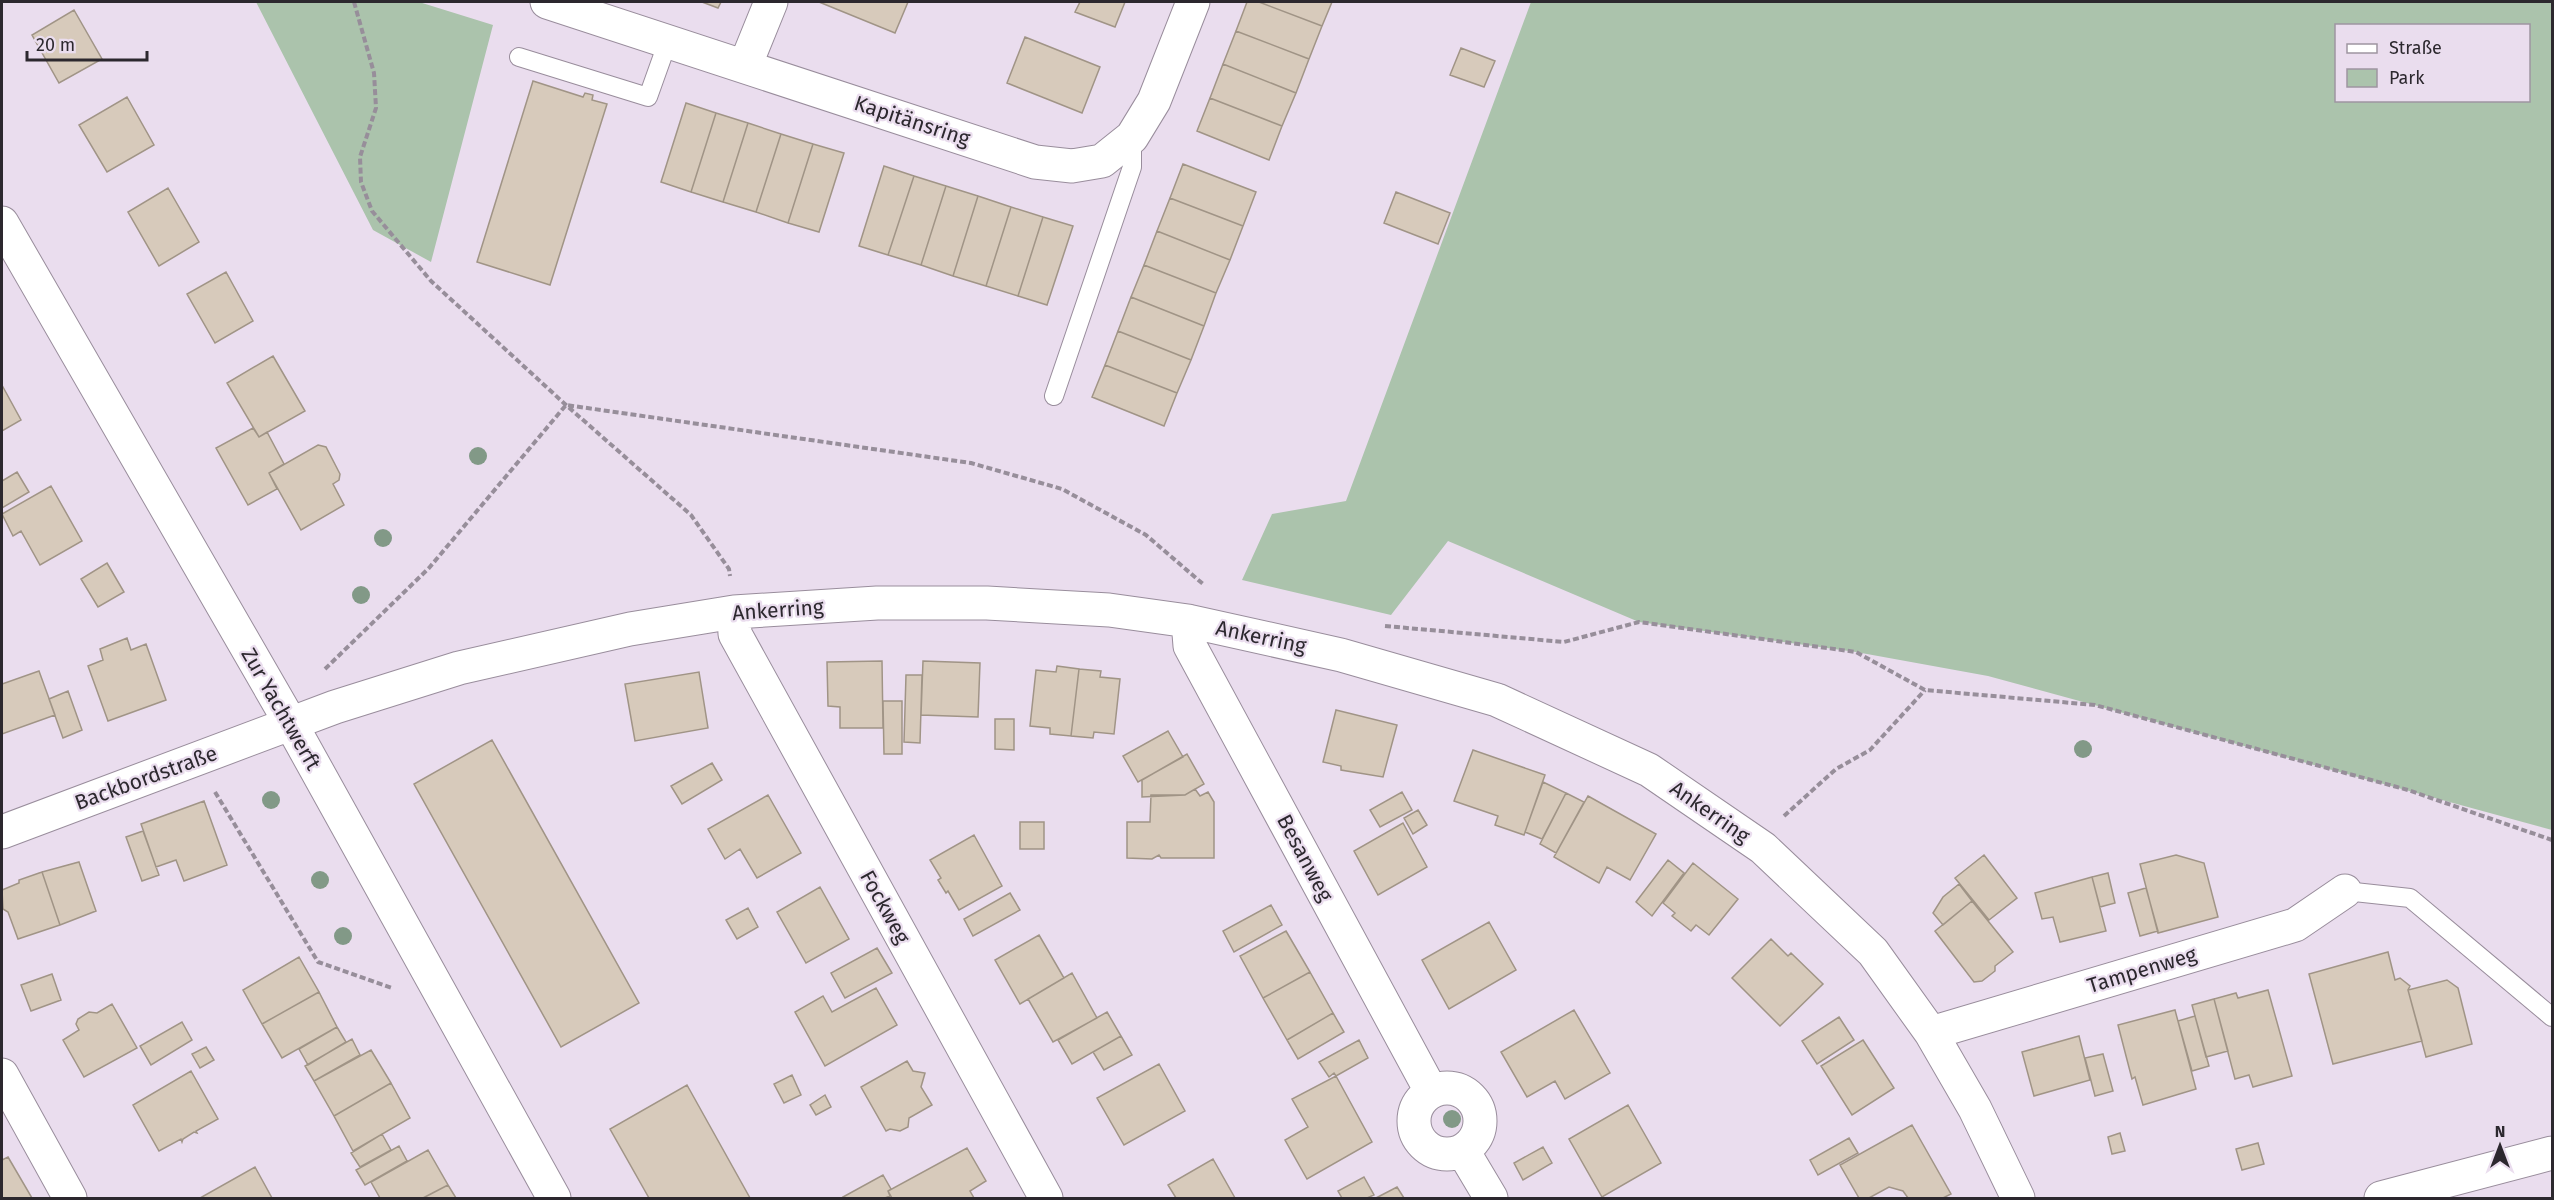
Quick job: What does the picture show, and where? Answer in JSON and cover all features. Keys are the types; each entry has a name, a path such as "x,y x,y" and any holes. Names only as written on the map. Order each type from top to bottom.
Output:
{"street":[{"name":"Kapitänsring","path":"547,2 1035,162 1072,166 1102,161 1132,137 1154,101 1193,2"},
{"path":"745,66 771,2"},
{"name":"Zur Yachtwerft","path":"2,224 291,724 554,1198"},
{"name":"Ankerring","path":"291,724 459,668 630,629 734,612 877,603 987,603 1109,610 1188,621 1341,655 1497,700 1648,770 1763,848 1873,952 1931,1033 1976,1109 2018,1198"},
{"name":"Fockweg","path":"734,612 735,634 1046,1198"},
{"name":"Besanweg","path":"1188,621 1190,646 1431,1091"},
{"name":"Backbordstraße","path":"2,831 291,724"},
{"name":"Tampenweg","path":"1931,1033 2295,925 2345,891"},
{"path":"2,1075 70,1198"},
{"path":"1444,1088 1457,1089 1468,1095 1476,1105 1480,1118 1479,1131 1473,1143 1462,1151 1448,1155 1433,1152 1421,1143 1414,1130 1414,1115 1420,1101 1431,1091 1444,1088"},
{"path":"1462,1151 1491,1198"},
{"path":"2381,1198 2553,1153"}],"lane":[{"path":"519,57 648,97 668,41"},
{"path":"1053,396 1132,167 1132,137"},
{"path":"2345,891 2410,898 2553,1017"}],"path":[{"path":"354,2 374,73 376,108 360,157 361,182 372,211 431,281 566,405 691,515 729,569 734,612"},
{"path":"566,405 971,463 1062,489 1146,535 1206,587"},
{"path":"318,676 429,568 566,405"},
{"path":"1377,626 1564,642 1639,622 1856,652 1925,690 2096,705 2408,790 2553,840"},
{"path":"1754,843 1836,769 1870,750 1925,690"},
{"path":"211,786 318,962 392,988"}],"green space":[{"path":"256,2 419,2 493,25 431,262 373,230"},
{"path":"1531,2 2552,2 2552,830 1988,676 1856,652 1639,622 1448,541 1391,615 1242,580 1272,514 1346,501"}],"building":[{"path":"702,2 721,2 718,8"},
{"path":"819,2 908,2 895,33"},
{"path":"1080,2 1125,2 1115,27 1075,12"},
{"path":"1247,2 1259,2 1322,26 1309,59 1236,31"},
{"path":"1259,2 1332,2 1322,26"},
{"path":"74,10 102,59 59,83 32,35"},
{"path":"1236,31 1309,59 1296,93 1223,64"},
{"path":"1025,37 1100,67 1082,113 1007,83"},
{"path":"1461,48 1495,61 1484,87 1450,75"},
{"path":"1223,64 1296,93 1282,126 1210,98"},
{"path":"533,81 583,97 585,93 593,95 592,100 607,104 550,285 477,262"},
{"path":"127,97 154,145 107,172 79,125"},
{"path":"1210,98 1282,126 1269,160 1197,131"},
{"path":"686,103 716,113 691,192 661,182"},
{"path":"716,113 748,123 723,202 691,192"},
{"path":"748,123 781,134 756,212 723,202"},
{"path":"781,134 813,144 788,223 756,212"},
{"path":"813,144 844,153 819,232 788,223"},
{"path":"1183,164 1256,192 1243,226 1170,198"},
{"path":"884,166 914,176 888,255 859,246"},
{"path":"914,176 946,186 921,265 888,255"},
{"path":"946,186 978,196 953,276 921,265"},
{"path":"168,188 199,242 159,266 128,212"},
{"path":"1396,192 1450,213 1438,244 1384,223"},
{"path":"978,196 1011,207 986,286 953,276"},
{"path":"1170,198 1243,226 1230,260 1157,231"},
{"path":"1011,207 1043,217 1018,296 986,286"},
{"path":"1043,217 1073,226 1047,305 1018,296"},
{"path":"1157,231 1230,260 1216,293 1144,265"},
{"path":"1144,265 1216,293 1204,326 1131,297"},
{"path":"226,272 253,321 215,343 187,294"},
{"path":"1131,297 1204,326 1191,360 1118,331"},
{"path":"1118,331 1191,360 1177,393 1105,365"},
{"path":"273,356 305,411 259,437 227,383"},
{"path":"1105,365 1177,393 1164,426 1092,397"},
{"path":"2,388 21,420 2,431"},
{"path":"253,428 259,437 267,432 284,464 269,473 277,489 248,505 216,448"},
{"path":"318,445 326,447 340,474 339,480 333,484 344,505 301,530 269,473"},
{"path":"17,472 29,492 2,508 2,481"},
{"path":"51,486 82,541 40,565 21,531 13,536 2,514"},
{"path":"107,563 124,592 98,607 81,579"},
{"path":"127,638 131,650 146,644 166,700 108,721 88,666 103,660 100,649"},
{"path":"882,661 883,728 840,728 840,707 828,706 827,662"},
{"path":"923,661 980,663 978,717 921,715"},
{"path":"1057,666 1079,669 1071,736 1050,734 1050,728 1030,726 1036,670 1056,672"},
{"path":"1079,669 1101,671 1100,677 1120,679 1114,734 1094,732 1093,738 1071,736"},
{"path":"39,671 55,715 2,734 2,684"},
{"path":"699,672 708,728 635,741 625,684"},
{"path":"906,675 922,675 920,743 904,742"},
{"path":"68,691 82,730 63,738 49,699"},
{"path":"883,701 902,701 902,754 884,754"},
{"path":"1336,710 1397,725 1383,777 1341,770 1341,766 1323,762"},
{"path":"995,719 1014,719 1014,750 995,749"},
{"path":"1168,731 1183,757 1138,782 1123,756"},
{"path":"492,740 639,1003 561,1047 414,784"},
{"path":"1473,750 1545,775 1524,835 1495,825 1498,816 1454,801"},
{"path":"1187,754 1204,784 1185,795 1142,797 1142,780"},
{"path":"712,763 722,780 682,804 671,786"},
{"path":"1543,782 1566,793 1542,839 1525,832"},
{"path":"1195,789 1200,796 1208,792 1214,802 1214,858 1161,858 1159,855 1152,859 1127,858 1127,822 1150,822 1151,795 1185,795"},
{"path":"1402,792 1412,810 1380,827 1370,810"},
{"path":"1566,793 1584,802 1556,853 1540,844"},
{"path":"768,795 801,853 757,878 740,849 725,859 708,829"},
{"path":"1588,796 1656,834 1630,880 1607,867 1599,883 1554,857"},
{"path":"204,801 227,865 184,881 176,860 156,867 141,824"},
{"path":"1418,810 1427,825 1413,834 1404,818"},
{"path":"1020,822 1044,822 1044,849 1020,849"},
{"path":"1403,823 1427,867 1378,895 1354,851"},
{"path":"143,831 159,875 142,881 126,837"},
{"path":"974,835 1002,886 959,910 948,891 946,893 938,880 941,878 930,860"},
{"path":"1984,855 2017,898 1989,920 1955,878"},
{"path":"2176,855 2204,863 2218,917 2158,933 2140,864"},
{"path":"1668,860 1684,873 1652,916 1636,902"},
{"path":"79,862 96,911 60,925 42,872"},
{"path":"1693,863 1738,899 1709,935 1696,925 1691,931 1672,916 1675,913 1663,903"},
{"path":"42,872 60,925 18,939 8,912 3,909 2,890 19,883 19,880"},
{"path":"2108,873 2115,903 2100,907 2092,877"},
{"path":"2092,877 2106,931 2060,942 2053,917 2042,919 2035,893"},
{"path":"1959,884 1972,901 1943,925 1933,913 1943,897"},
{"path":"820,887 849,939 806,963 777,912"},
{"path":"2146,888 2158,931 2140,936 2128,893"},
{"path":"1010,893 1020,910 973,936 964,919"},
{"path":"1972,901 2013,952 1995,966 1995,971 1982,981 1974,982 1935,931"},
{"path":"1271,905 1282,925 1234,952 1223,931"},
{"path":"748,908 758,927 737,939 726,920"},
{"path":"1489,922 1516,970 1449,1009 1422,960"},
{"path":"1286,931 1310,972 1263,998 1240,956"},
{"path":"1039,935 1064,978 1020,1004 995,960"},
{"path":"1771,939 1788,956 1791,953 1823,984 1780,1026 1732,978"},
{"path":"877,948 892,973 845,998 831,973"},
{"path":"2388,952 2395,980 2400,978 2410,986 2408,990 2422,1041 2333,1064 2309,974"},
{"path":"299,957 319,992 262,1024 243,990"},
{"path":"1310,972 1333,1013 1287,1040 1263,998"},
{"path":"1072,973 1097,1018 1053,1042 1028,999"},
{"path":"52,974 61,1000 31,1011 21,985"},
{"path":"2447,980 2458,988 2472,1044 2426,1057 2408,990"},
{"path":"876,988 897,1025 825,1066 795,1012 823,996 832,1012"},
{"path":"2268,990 2292,1076 2253,1087 2249,1075 2235,1079 2214,999 2236,993 2238,998"},
{"path":"319,992 337,1027 282,1058 262,1024"},
{"path":"2214,999 2228,1051 2206,1057 2192,1005"},
{"path":"112,1004 137,1048 84,1077 63,1040 79,1030 76,1024 78,1019 89,1012 97,1013"},
{"path":"1574,1010 1610,1073 1565,1099 1555,1081 1527,1097 1501,1052"},
{"path":"2175,1010 2196,1089 2143,1105 2135,1077 2132,1079 2118,1025"},
{"path":"1107,1012 1121,1036 1072,1064 1058,1040"},
{"path":"1333,1013 1344,1032 1298,1059 1287,1040"},
{"path":"2195,1016 2209,1066 2192,1071 2178,1021"},
{"path":"1839,1017 1854,1040 1817,1064 1802,1041"},
{"path":"182,1022 192,1040 151,1065 140,1046"},
{"path":"337,1027 346,1042 308,1065 299,1049"},
{"path":"1121,1036 1132,1055 1104,1070 1093,1052"},
{"path":"2079,1036 2090,1080 2034,1096 2022,1052"},
{"path":"352,1039 360,1055 314,1081 305,1066"},
{"path":"1359,1040 1368,1058 1336,1076 1334,1073 1329,1077 1319,1062"},
{"path":"1863,1040 1894,1088 1852,1115 1821,1066"},
{"path":"206,1047 214,1060 200,1068 192,1054"},
{"path":"371,1050 391,1083 334,1116 314,1081"},
{"path":"2103,1054 2113,1091 2095,1096 2085,1058"},
{"path":"907,1061 913,1071 925,1073 921,1087 932,1105 909,1118 908,1127 900,1131 890,1129 886,1131 861,1087"},
{"path":"1159,1064 1185,1111 1124,1145 1097,1098"},
{"path":"191,1071 218,1119 183,1139 182,1142 181,1139 159,1151 133,1105"},
{"path":"792,1075 801,1095 784,1103 774,1084"},
{"path":"1336,1076 1372,1142 1307,1179 1285,1140 1308,1127 1292,1099"},
{"path":"391,1083 410,1118 353,1151 334,1116"},
{"path":"687,1085 750,1198 649,1198 610,1129"},
{"path":"825,1095 831,1107 816,1115 810,1105"},
{"path":"1628,1105 1661,1163 1602,1197 1569,1139"},
{"path":"1912,1125 1951,1194 1943,1198 1908,1198 1903,1191 1889,1187 1869,1198 1859,1198 1840,1165"},
{"path":"2120,1133 2125,1151 2112,1154 2108,1137"},
{"path":"382,1134 391,1150 360,1167 351,1153"},
{"path":"1849,1138 1858,1153 1818,1175 1810,1160"},
{"path":"2258,1143 2264,1164 2242,1170 2236,1149"},
{"path":"399,1146 407,1161 365,1185 356,1170"},
{"path":"1543,1147 1552,1163 1523,1180 1514,1163"},
{"path":"967,1148 986,1181 970,1191 974,1198 892,1198 888,1191"},
{"path":"428,1150 448,1185 423,1198 380,1198 371,1182"},
{"path":"8,1157 32,1198 2,1198 2,1160"},
{"path":"1213,1159 1235,1198 1176,1198 1168,1185"},
{"path":"255,1167 272,1198 200,1198"},
{"path":"883,1175 891,1189 888,1191 890,1196 885,1198 843,1197"},
{"path":"1364,1177 1374,1195 1367,1198 1342,1198 1338,1191"},
{"path":"448,1185 456,1198 423,1198"},
{"path":"1397,1187 1404,1198 1376,1198"}]}
